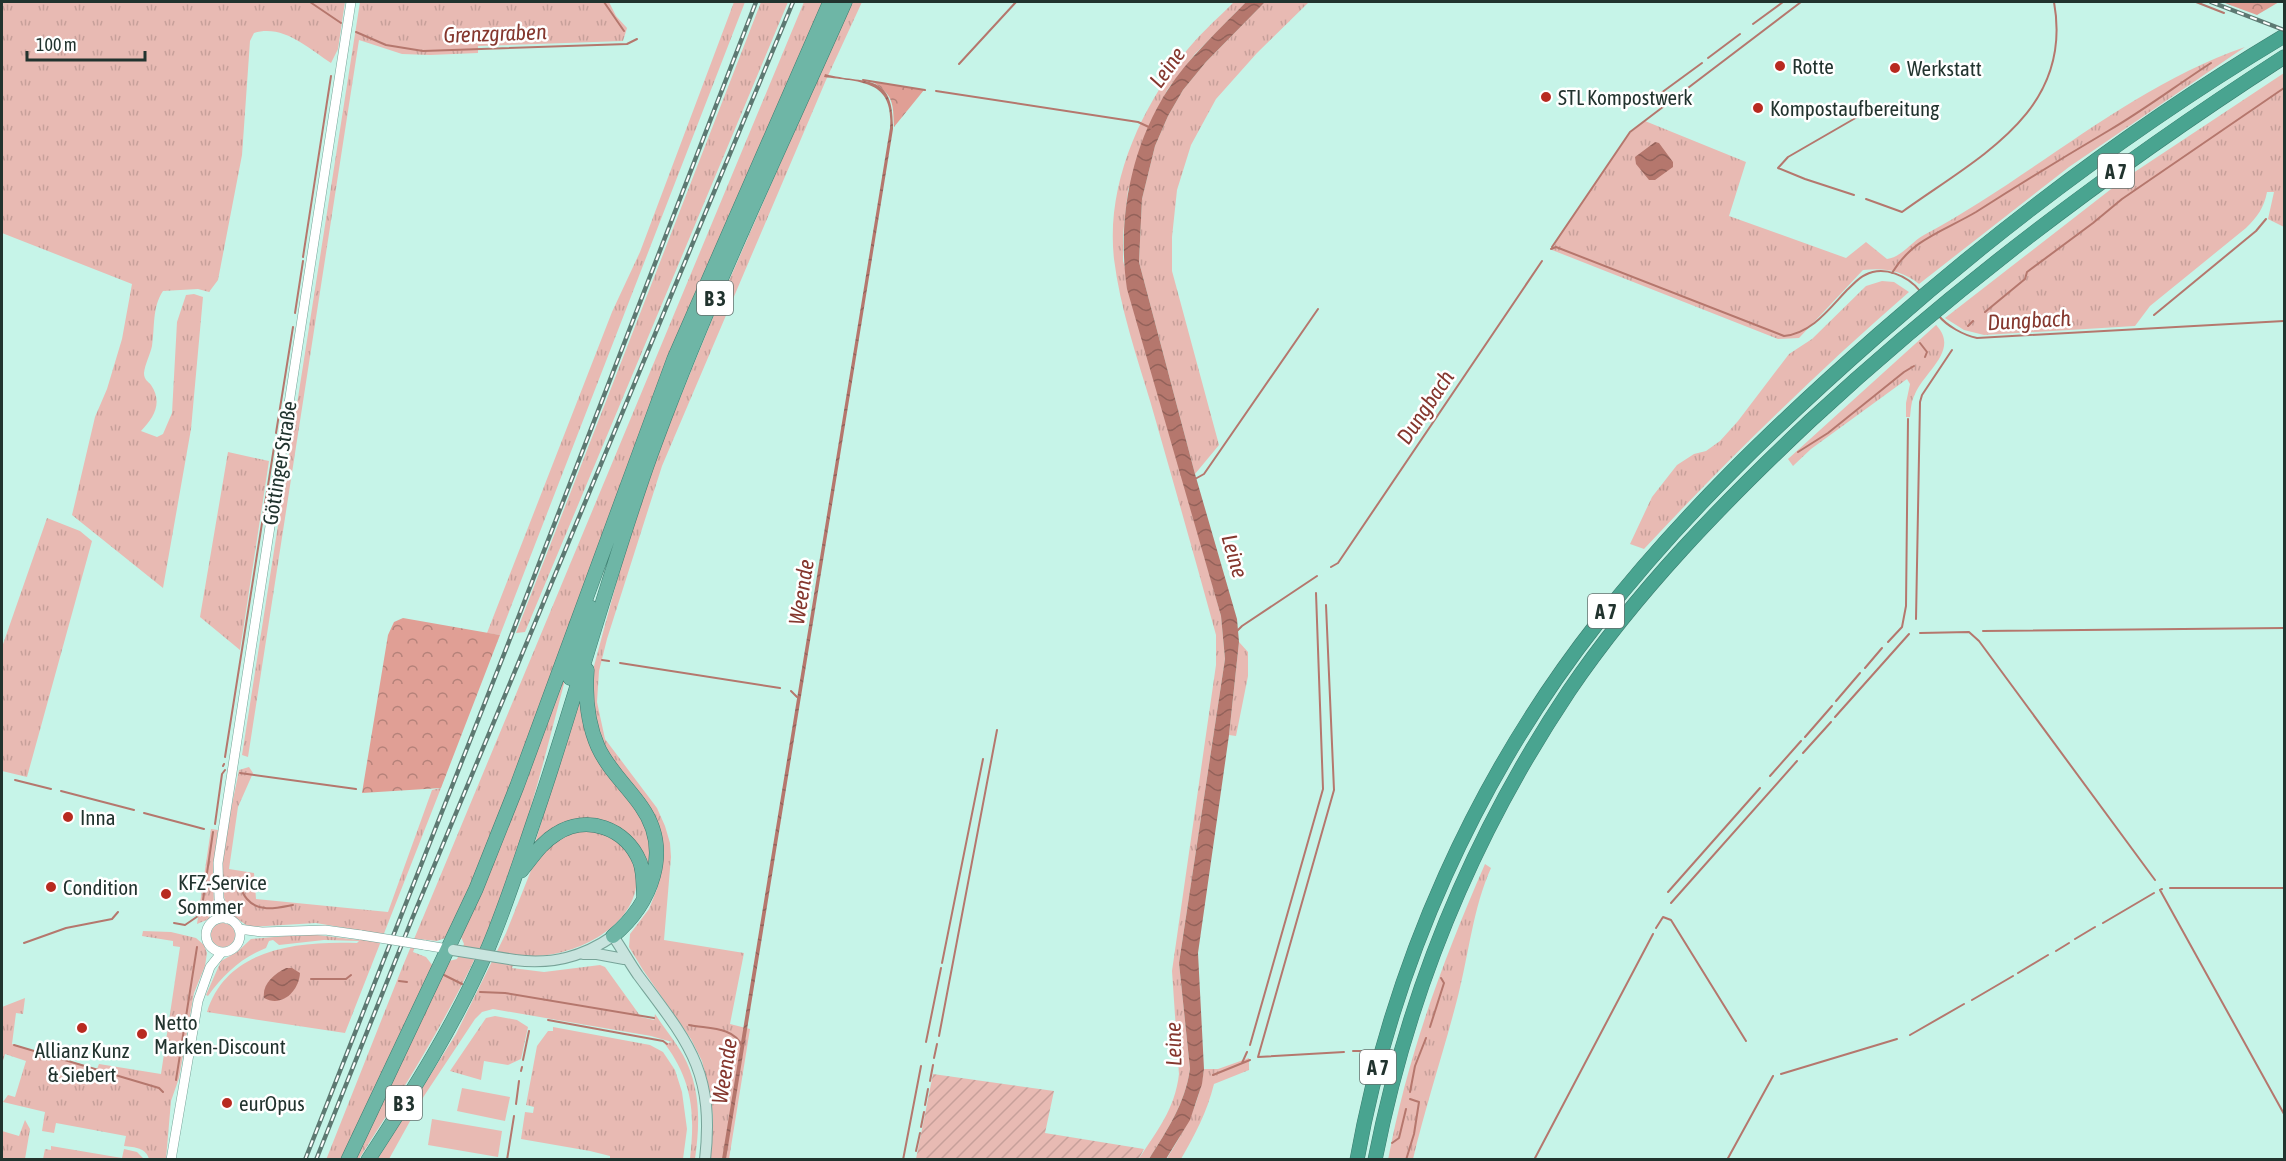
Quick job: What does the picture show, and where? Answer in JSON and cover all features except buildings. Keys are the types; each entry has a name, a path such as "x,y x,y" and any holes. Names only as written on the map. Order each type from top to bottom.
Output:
{"highway":[{"name":"B 3","path":"537,811 559,716 612,525 674,359 830,2"},
{"name":"B 3","path":"368,1160 439,1046 474,979 514,880 556,760 628,521 673,398 845,2"},
{"name":"A 7","path":"1357,1160 1384,1046 1418,941 1447,873 1479,806 1535,711 1575,652 1619,596 1704,500 1802,404 1943,279 2123,143 2284,36"},
{"name":"A 7","path":"1376,1160 1401,1052 1435,948 1483,840 1513,783 1551,720 1616,627 1680,551 1777,452 1954,293 2122,166 2284,57"},
{"path":"348,1160 451,949 476,889 513,797 612,525"},
{"path":"589,650 586,698 590,726 598,748 607,762 643,807 655,839 654,875 645,900 637,913 612,937"},
{"path":"514,880 538,850 556,833 574,826 594,825 613,830 630,843 641,864 645,900"}],"main road":[{"path":"451,949 516,960 550,962 580,954 612,937 627,962 671,1019 696,1060 706,1096 708,1116 705,1160"},
{"path":"580,954 597,954 627,962"}],"street":[{"name":"Göttinger Straße","path":"210,967 207,931 214,921 219,899 218,870 221,841 351,2"},
{"name":"Göttinger Straße","path":"171,1160 198,1001 210,967 222,952 234,947 239,934 235,924 227,919 219,899"},
{"path":"214,921 227,919"},
{"path":"239,934 325,930 451,949"},
{"path":"210,946 222,952"}],"green space":[{"path":"2,2 345,2 338,49 331,63 285,35 265,31 254,33 250,41 242,155 218,280 209,292 198,289 163,291 159,297 152,346 144,373 145,379 155,392 157,404 153,415 141,431 157,437 163,434 172,413 177,322 186,295 194,294 203,297 191,429 163,588 72,515 95,417 107,389 122,339 132,284 2,233"},
{"path":"360,2 609,2 616,16 627,28 623,41 478,46 478,53 402,54 359,40 248,757 242,755"},
{"path":"734,2 745,2 500,635 487,633 612,312 640,252"},
{"path":"761,2 788,2 525,632 516,633"},
{"path":"804,2 825,2 510,792 448,937 437,941 418,939 413,952 426,957 433,966 343,1159 326,1160 402,968"},
{"path":"851,2 862,2 826,80 662,466 599,671 597,702 605,739 657,808 670,843 671,857 664,940 744,953 730,1024 750,1029 729,1159 710,1159 713,1118 702,1061 691,1039 629,947 630,934 649,909 657,889 662,862 623,776 598,738 590,681 630,532 667,430 714,315"},
{"path":"1234,2 1246,2 1195,54 1167,90 1128,190 1123,235 1123,261 1221,616 1225,659 1179,963 1190,1069 1188,1082 1169,1127 1149,1159 1138,1160 1169,1109 1179,1074 1172,971 1216,665 1216,635 1120,296 1114,259 1115,205 1128,152 1151,103 1187,50"},
{"path":"1265,2 1309,2 1257,53 1216,99 1191,145 1177,190 1172,237 1172,271 1219,445 1195,474 1139,262 1142,199 1155,146 1183,90 1206,62"},
{"path":"2222,2 2279,2 2257,15"},
{"path":"2245,47 2069,167 1919,284 1892,271 1863,270 1799,338 1778,339 1552,250 1560,234 1630,133 1645,121 1746,162 1729,216 1846,258 1866,242 1887,259 1892,258 1919,238 2004,187 2120,109 2202,64"},
{"path":"2284,73 2284,227 2268,219 2274,192 2267,192 2260,212 2254,220 2150,306 2135,326 1984,335 1964,330 1945,318 2124,179"},
{"path":"873,82 924,90 894,127 889,96"},
{"path":"1882,281 1894,282 1909,292 1773,417 1644,549 1630,544 1652,497 1677,465 1694,454 1706,451 1720,441 1789,354 1812,339 1866,286"},
{"path":"1936,325 1942,334 1943,352 1915,394 1910,417 1906,417 1910,384 1907,379 1811,449 1793,466 1788,459"},
{"path":"228,452 269,461 240,650 200,617"},
{"path":"47,518 80,531 92,541 27,777 2,771 2,647"},
{"path":"403,618 500,635 441,788 362,793 388,635 394,622"},
{"path":"578,632 518,851 492,921 463,983 430,1043 359,1159 352,1160 449,961 457,959 464,944 461,937 463,930"},
{"path":"1239,642 1248,652 1248,676 1236,736 1229,735"},
{"path":"582,684 581,704 643,819 652,852 649,871 599,821 533,850"},
{"path":"249,767 253,773 238,807 229,869 254,873 256,899 388,912 432,790 441,788 345,1033 207,1012 217,990 231,974 248,961 268,952 290,947 357,943 359,941 324,940 279,945 273,940 269,941 266,948 241,962 220,981 208,996 206,995 221,961 237,952 251,939 309,934 359,940 363,931 316,923 249,927 229,913 222,880 225,842 239,770"},
{"path":"211,829 218,830 213,872 214,907 209,919 197,924"},
{"path":"590,829 616,838 624,845 633,859 636,868 636,889 629,908 616,924 599,937 579,947 558,953 537,956 518,955 512,968 544,972 600,965 605,967 641,1017 654,1020 655,1014 683,1055 693,1080 698,1106 695,1159 690,1159 692,1113 687,1085 665,1044 672,1042 651,1036 493,1009 482,1012 475,1019 424,1096 389,1159 377,1160 456,1034 506,933 532,868 557,837"},
{"path":"1485,864 1491,868 1480,899 1458,996 1413,1159 1388,1160 1406,1083 1428,1009"},
{"path":"223,923 232,926 235,935 232,944 223,947 214,944 211,935 214,926"},
{"path":"143,931 171,932 196,938 204,945 207,953 205,966 194,993 179,1078 171,1101 166,1159 149,1159 143,1150 124,1146 126,1136 56,1123 54,1133 42,1131 45,1112 3,1102 8,1095 15,1097 26,1061 5,1054 2,1064 2,1007 25,998 23,1014 16,1013 12,1044 97,1069 99,1064 161,1074 180,947 173,946 173,941 142,936"},
{"path":"495,1016 517,1020 528,1027 521,1059 508,1065 484,1061 481,1080 450,1071 486,1018"},
{"path":"553,1027 650,1045 663,1052 675,1070 682,1092 687,1129 683,1159 610,1159 610,1156 590,1151 521,1139 525,1112 533,1113 534,1107 526,1105 537,1046 548,1031 553,1031"},
{"path":"1249,1058 1249,1070 1214,1084 1200,1123 1181,1159 1166,1160 1190,1117 1199,1094 1204,1069 1218,1069"},
{"path":"933,1074 1054,1091 1045,1133 1144,1149 1138,1160 916,1159"},
{"path":"462,1088 510,1097 505,1121 457,1111"},
{"path":"432,1119 502,1131 498,1157 428,1145"},
{"path":"25,1120 30,1129 25,1159 2,1159 2,1131 19,1136"},
{"path":"51,1146 122,1158 124,1149 137,1152 144,1159 43,1159 45,1149 51,1150"}],"water":[{"path":"1246,2 1265,2 1206,62 1183,90 1155,146 1142,199 1139,262 1195,474 1237,619 1239,642 1229,735 1198,953 1204,1069 1202,1084 1190,1120 1166,1159 1149,1159 1180,1105 1190,1069 1179,963 1225,659 1221,616 1127,289 1124,264 1126,212 1135,161 1154,113 1175,79 1194,56"},
{"path":"825,74 865,81 883,89 889,97 893,129 726,1159 722,1159 890,128 887,100 881,92 862,83 824,77"},
{"path":"1655,142 1659,143 1673,162 1673,167 1655,180 1649,180 1636,164 1635,157"},
{"path":"286,968 292,968 300,973 293,991 277,1001 264,998 265,988 270,980"}],"waterway":[{"name":"Grenzgraben","path":"310,2 341,23"},
{"name":"Weende","path":"604,2 624,31"},
{"path":"959,64 1016,2"},
{"path":"1753,24 1783,2"},
{"path":"1552,247 1630,132 1801,2"},
{"path":"1866,199 1902,212 1961,171 2014,128 2035,102 2049,73 2056,40 2054,2"},
{"path":"2196,2 2224,13"},
{"name":"Grenzgraben","path":"356,32 386,45 423,51 627,44 637,39"},
{"path":"1708,58 1740,34"},
{"path":"1646,104 1702,63"},
{"path":"1892,273 1900,261 1919,244 1976,212 2121,123 2211,63"},
{"path":"303,257 331,76"},
{"path":"863,80 925,90"},
{"path":"1985,312 2025,279 2027,272 2122,199 2284,88"},
{"path":"936,91 1138,122 1151,128"},
{"path":"1854,195 1778,168 1788,157 1859,116"},
{"path":"2154,315 2256,231 2266,219"},
{"name":"Dungbach","path":"1551,249 1556,247 1784,336 1794,334 1811,325 1862,276 1872,272 1895,274 1909,281 1920,291"},
{"path":"295,313 303,261"},
{"name":"Dungbach","path":"1331,567 1338,563 1542,261"},
{"path":"1195,479 1204,474 1318,309"},
{"name":"Dungbach","path":"1938,315 1956,330 1977,338 2284,321"},
{"path":"1968,326 1973,321"},
{"path":"276,433 293,327"},
{"path":"1920,343 1927,352 1925,357"},
{"path":"1916,619 1920,402 1922,395 1952,350"},
{"path":"1798,452 1828,433 1914,366"},
{"path":"1888,642 1902,627 1906,606 1908,419"},
{"path":"225,757 275,441"},
{"name":"Dungbach","path":"1236,632 1317,576"},
{"path":"1250,1045 1323,789 1316,593"},
{"path":"1326,605 1334,790 1258,1057 1344,1052"},
{"path":"1983,631 2284,628"},
{"path":"1920,633 1969,632 1979,641 2155,880"},
{"path":"1835,717 1909,634"},
{"path":"1865,668 1882,648"},
{"path":"602,660 609,661"},
{"path":"620,663 780,688"},
{"path":"1836,701 1860,673"},
{"path":"791,691 797,697"},
{"path":"1805,737 1832,706"},
{"path":"1803,753 1831,722"},
{"path":"939,1036 997,730"},
{"path":"1770,776 1801,741"},
{"path":"942,963 983,759"},
{"path":"1671,903 1797,761"},
{"path":"215,824 222,774 225,770"},
{"path":"240,773 356,789"},
{"path":"15,780 51,789"},
{"path":"1668,892 1760,788"},
{"path":"61,791 134,810"},
{"path":"144,813 204,829"},
{"path":"174,923 185,925 201,914 213,832"},
{"path":"236,884 247,899 257,906 268,908 293,905"},
{"path":"2170,888 2284,888"},
{"path":"2162,889 2160,890 2284,1114"},
{"path":"2103,923 2154,893"},
{"path":"24,943 66,928 112,919 118,912"},
{"path":"1656,928 1663,917 1671,920 1746,1041"},
{"path":"2075,939 2095,927"},
{"path":"1534,1160 1653,934"},
{"path":"2056,951 2069,943"},
{"path":"176,1080 197,947"},
{"path":"2018,973 2048,955"},
{"path":"926,1042 941,968"},
{"path":"442,974 462,984"},
{"path":"311,979 346,979 351,975"},
{"path":"1972,1000 2013,976"},
{"path":"1430,1027 1444,983 1441,978"},
{"path":"399,981 407,982"},
{"path":"480,992 505,993 654,1018"},
{"path":"1910,1035 1964,1004"},
{"path":"548,1020 663,1041 667,1044"},
{"path":"689,1025 726,1032 738,1040 742,1046"},
{"path":"523,1060 529,1031"},
{"path":"1410,1092 1415,1066 1426,1038"},
{"path":"1781,1074 1897,1039"},
{"path":"934,1058 937,1044"},
{"path":"14,1045 159,1088 163,1092"},
{"path":"1353,1051 1364,1051"},
{"path":"1242,1063 1247,1052"},
{"path":"1213,1075 1250,1060"},
{"path":"930,1081 933,1065"},
{"path":"903,1160 921,1066"},
{"path":"521,1071 522,1067"},
{"path":"1727,1160 1773,1076"},
{"path":"516,1104 519,1081"},
{"path":"925,1105 928,1089"},
{"path":"1406,1160 1414,1134 1419,1102 1410,1099"},
{"path":"1392,1143 1399,1138 1406,1109"},
{"path":"921,1127 924,1112"},
{"path":"507,1160 514,1116"},
{"path":"916,1151 920,1133"}],"railway":[{"path":"305,1160 508,644 756,2"},
{"path":"316,1160 412,919 793,2"},
{"path":"2211,2 2284,30"}],"place":[{"name":"Rotte","path":"1780,66"},
{"name":"Werkstatt","path":"1895,68"},
{"name":"STL Kompostwerk","path":"1546,97"},
{"name":"Kompostaufbereitung","path":"1758,108"},
{"name":"Inna","path":"68,817"},
{"name":"Condition","path":"51,887"},
{"name":"KFZ-Service Sommer","path":"166,894"},
{"name":"Allianz Kunz & Siebert","path":"82,1028"},
{"name":"Netto Marken-Discount","path":"142,1034"},
{"name":"eurOpus","path":"227,1103"}],"water label":[{"name":"Leine","path":"1167,67"},
{"name":"Leine","path":"1235,556"},
{"name":"Leine","path":"1173,1044"}]}
